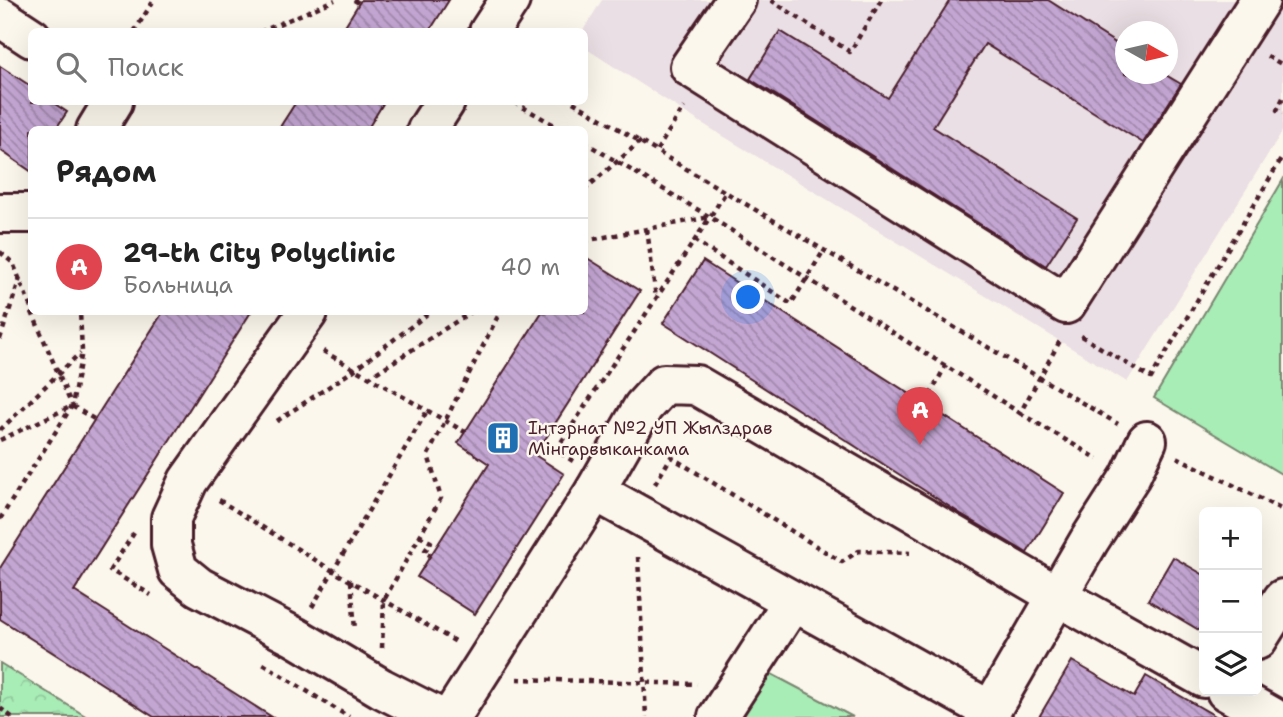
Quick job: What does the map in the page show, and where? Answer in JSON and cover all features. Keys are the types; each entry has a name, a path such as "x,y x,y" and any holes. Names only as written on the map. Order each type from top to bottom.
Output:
{"lane":[{"path":"492,28 510,0"},
{"path":"736,0 690,67 1066,304 1260,0"},
{"path":"0,17 28,35"},
{"path":"98,126 111,105"},
{"path":"430,126 443,105"},
{"path":"0,213 28,213"},
{"path":"301,323 188,481 171,518 171,545 178,570 199,587 438,717"},
{"path":"451,717 595,491 643,407 664,384 696,385 1199,675"},
{"path":"595,491 989,714 1056,595 1130,477 1147,441"},
{"path":"1261,633 1283,599"},
{"path":"718,717 793,601"},
{"path":"1235,696 1272,717"}],"path":[{"path":"136,28 154,0"},
{"path":"269,28 335,0"},
{"path":"770,0 850,52 881,0"},
{"path":"1283,99 1277,110 1283,113"},
{"path":"519,105 556,126"},
{"path":"578,105 642,140 1039,379 1147,441 1283,510"},
{"path":"657,150 680,114"},
{"path":"588,187 620,162 642,140"},
{"path":"588,144 710,217 1020,413 1130,477"},
{"path":"1121,361 1151,378 1283,156"},
{"path":"588,240 710,217 726,192"},
{"path":"646,229 656,298"},
{"path":"694,240 791,304 824,250"},
{"path":"0,252 13,263 28,300"},
{"path":"0,339 20,277"},
{"path":"34,315 72,407 94,419"},
{"path":"0,519 72,407 82,351 80,315"},
{"path":"354,370 425,315"},
{"path":"368,378 466,315"},
{"path":"381,688 384,600 441,498 428,456 499,315"},
{"path":"301,323 354,370 465,432"},
{"path":"1020,413 1063,337"},
{"path":"0,430 82,351"},
{"path":"925,404 946,365"},
{"path":"0,440 72,407"},
{"path":"272,670 295,637 427,411"},
{"path":"646,717 636,514 671,457 842,562 859,551 911,553"},
{"path":"188,481 384,600 483,669 643,682 740,685"},
{"path":"139,526 110,570 156,598"},
{"path":"419,536 430,542 424,552 430,555"},
{"path":"260,663 349,717"},
{"path":"0,708 12,717"}],"shaded area":[{"path":"602,0 1283,0 1283,130 1127,382 700,122 588,50 588,28 584,28"}],"green space":[{"path":"1283,180 1283,475 1154,398"},
{"path":"0,663 87,717 0,717"},
{"path":"762,669 853,717 733,717"}],"building":[{"path":"361,0 449,0 432,28 344,28"},
{"path":"950,0 1048,0 1115,43 1115,84 1181,84 1143,143 985,44 933,127 1077,218 1046,266 750,79 780,31 888,98"},
{"path":"0,66 28,84 28,105 56,105 67,112 58,126 28,126 28,169 0,150"},
{"path":"294,105 382,105 369,126 281,126"},
{"name":"Інтэрнат №2 УП Жылздрав Мінгарвыканкама","path":"588,258 640,291 535,455 564,474 475,614 417,577 489,464 458,443 540,315 588,315"},
{"path":"703,261 1064,493 1027,553 961,514 663,323"},
{"path":"161,315 249,315 74,591 272,717 154,717 0,619 0,568"},
{"path":"1173,557 1199,572 1199,630 1148,600"},
{"path":"1072,661 1134,697 1146,676 1217,717 1039,717"}],"place":[{"name":"Інтэрнат №2 УП Жылздрав Мінгарвыканкама","path":"503,438"},
{"name":"29-th City Polyclinic","path":"920,445"}]}
